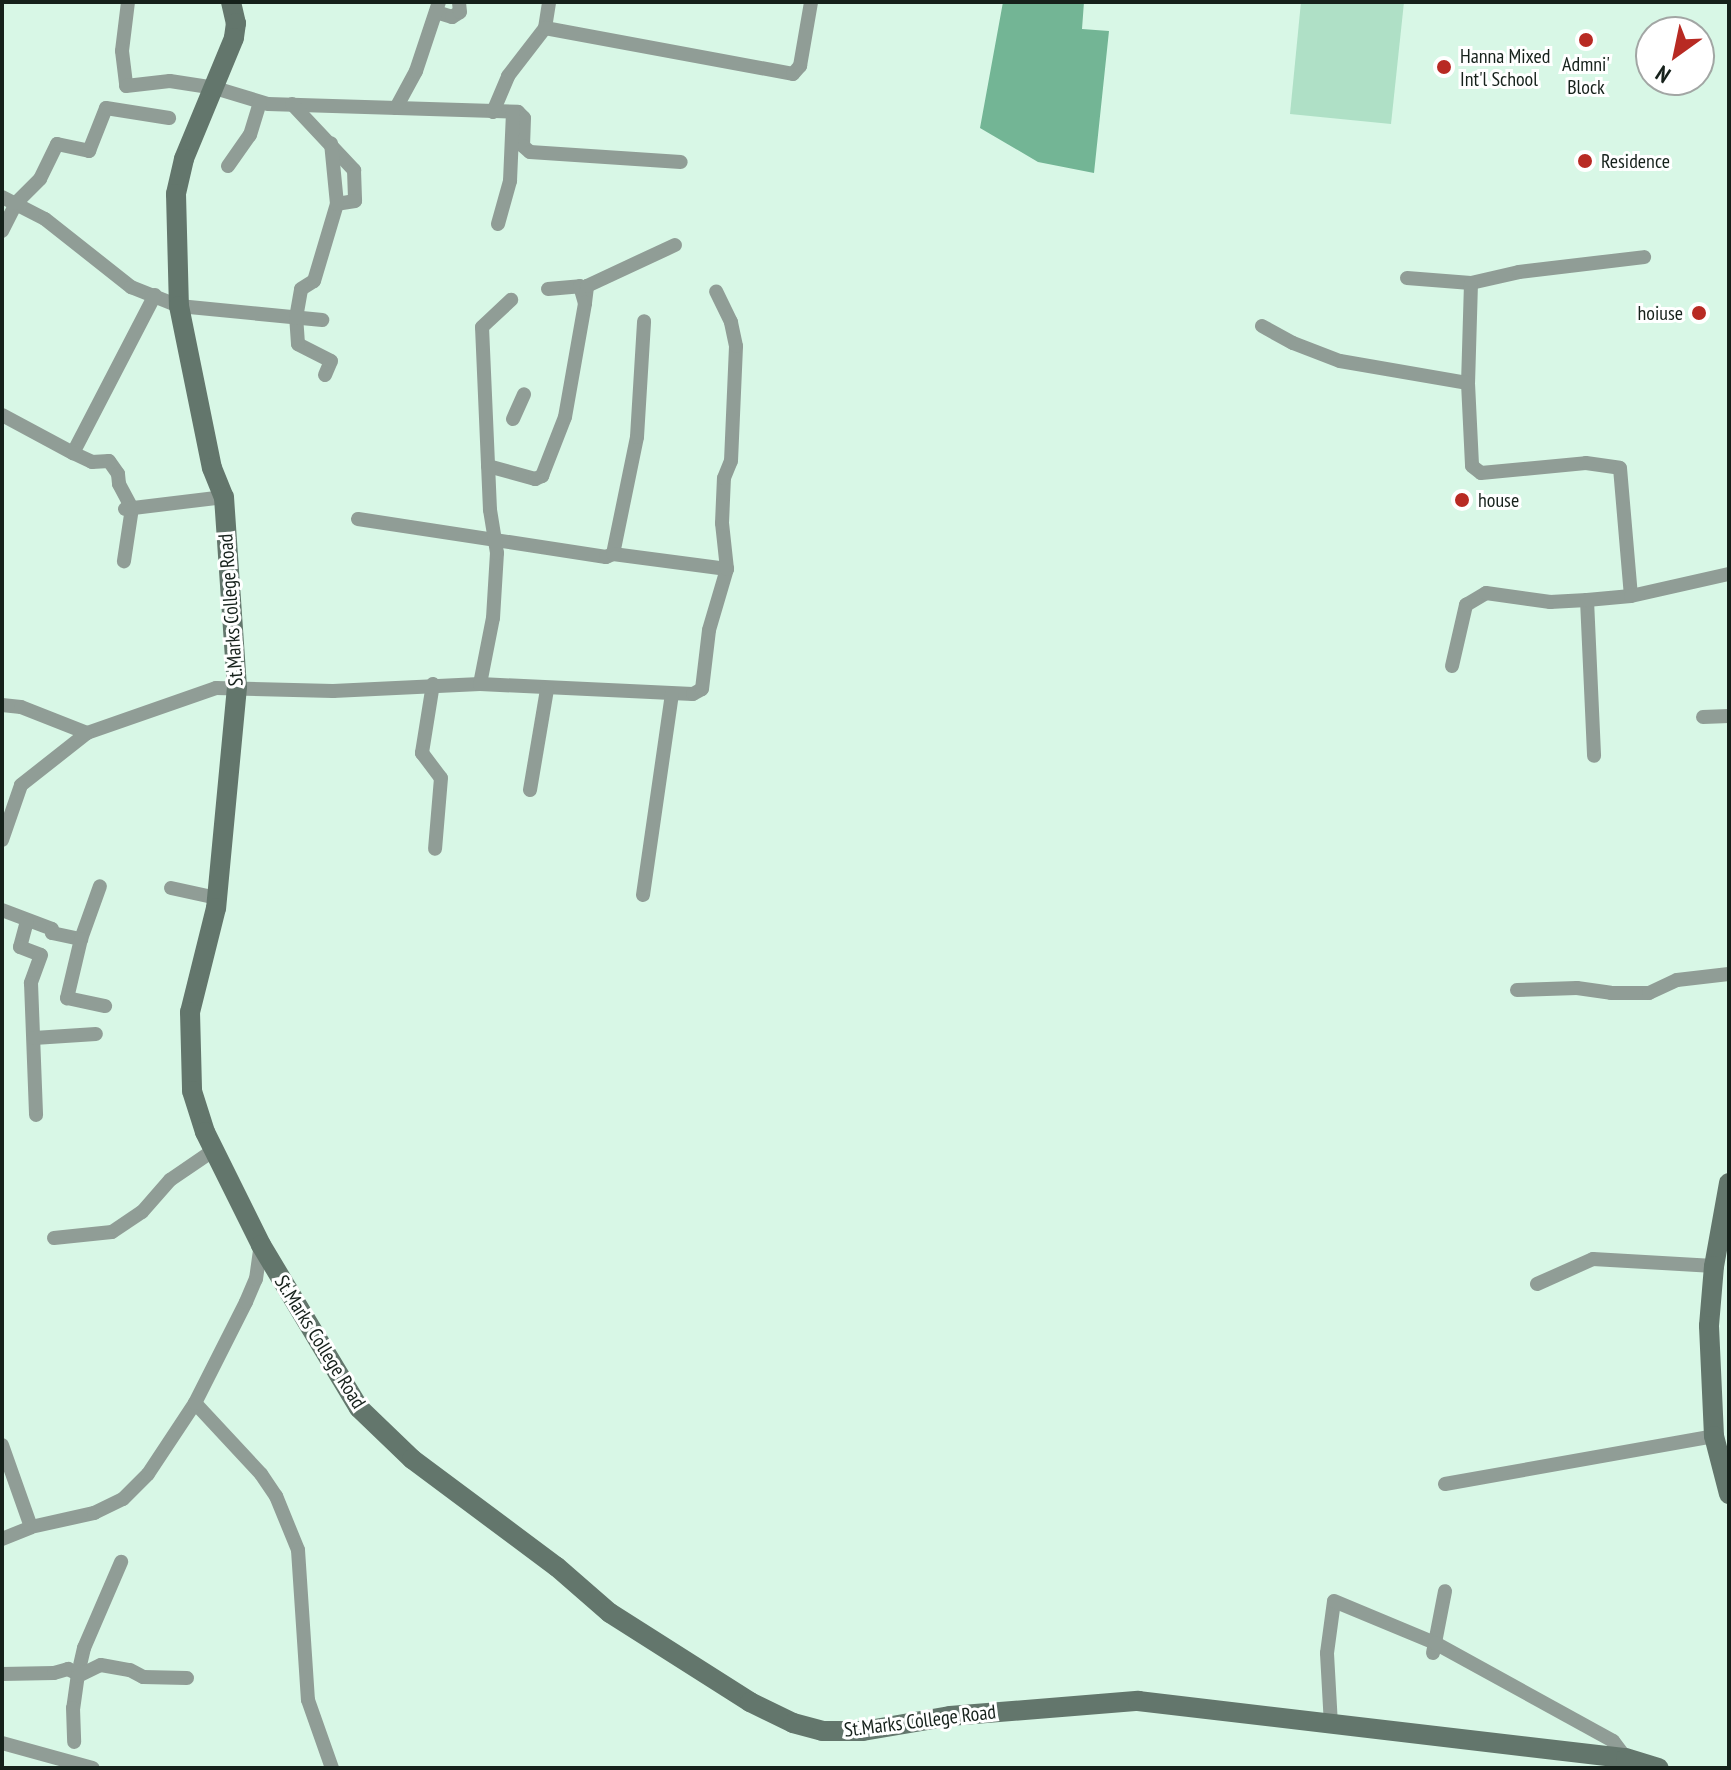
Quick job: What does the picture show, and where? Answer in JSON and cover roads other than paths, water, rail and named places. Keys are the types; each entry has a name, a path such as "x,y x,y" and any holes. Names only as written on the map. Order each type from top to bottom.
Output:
{"main road":[{"name":"St.Marks College Road","path":"231,2 236,23 234,38 184,159 176,194 179,306 212,468 224,497 237,687 217,898 190,1012 192,1091 214,1150 261,1245 359,1408 385,1436 557,1567 610,1613 750,1702 793,1723 822,1731 863,1731 950,1716 1138,1701 1626,1758 1659,1768"},
{"path":"1729,1183 1714,1266 1709,1326 1714,1436 1729,1494"}],"street":[{"path":"128,2 122,51 126,86 170,81 215,88 260,102 513,112 524,118 523,146 530,152 681,162"},
{"path":"396,108 416,71 438,7 452,17 460,12 459,2"},
{"path":"493,112 508,76 545,28 549,2"},
{"path":"545,28 793,74 800,66 811,2"},
{"path":"228,166 250,135 260,102"},
{"path":"292,104 354,170 355,201 337,204"},
{"path":"2,231 9,200 40,179 57,144 89,151 106,108 169,118"},
{"path":"498,224 510,181 513,112"},
{"path":"325,375 331,361 298,344 296,318 301,289 314,281 337,204 331,143"},
{"path":"9,200 45,219 114,275 179,306 322,320"},
{"path":"488,466 535,479 542,476 565,417 587,286 675,245"},
{"path":"1407,278 1471,283 1519,272 1644,257"},
{"path":"1471,283 1469,461 1474,471 1602,462 1620,468 1631,596"},
{"path":"548,289 580,286 585,303"},
{"path":"2,840 21,785 87,733 216,688 333,691 480,684 672,694 693,694 702,689 709,630 727,569 722,523 724,478 731,461 736,346 731,322 716,291"},
{"path":"73,453 155,295"},
{"path":"480,684 493,618 497,553 493,539 488,466 482,327 511,300"},
{"path":"613,554 637,437 644,321"},
{"path":"1262,326 1293,343 1340,361 1468,383"},
{"path":"513,419 524,394"},
{"path":"2,415 92,462 109,461 128,509 124,561"},
{"path":"128,509 224,497"},
{"path":"358,519 606,557 613,554 727,569"},
{"path":"1452,666 1466,605 1474,597 1504,594 1550,602 1587,600 1631,596 1729,574"},
{"path":"1587,600 1594,756"},
{"path":"433,684 422,753 441,778 435,849"},
{"path":"530,790 547,689"},
{"path":"643,895 672,694"},
{"path":"2,705 21,707 87,733"},
{"path":"1703,717 1729,716"},
{"path":"100,886 81,939 67,998 105,1006"},
{"path":"171,888 217,898"},
{"path":"2,910 52,929 52,933 81,939"},
{"path":"27,921 20,947 41,955 31,983 36,1115"},
{"path":"1517,990 1577,988 1611,993 1649,993 1677,980 1729,974"},
{"path":"34,1038 96,1034"},
{"path":"54,1238 112,1232 142,1212 170,1180 214,1150"},
{"path":"2,1539 31,1527 94,1513 123,1499 148,1474 195,1403 256,1279 261,1245"},
{"path":"1537,1284 1593,1259 1714,1266"},
{"path":"195,1403 261,1474 276,1496 298,1550 308,1700 332,1768"},
{"path":"1445,1484 1714,1436"},
{"path":"2,1445 31,1527"},
{"path":"89,1767 74,1742 73,1708 78,1675 84,1648 121,1562"},
{"path":"1434,1648 1445,1591"},
{"path":"1331,1725 1327,1653 1334,1601 1434,1648 1613,1741 1626,1758"},
{"path":"78,1675 101,1665 130,1670 143,1677 187,1678"},
{"path":"2,1674 54,1673 68,1669 78,1675"},
{"path":"65,1759 74,1742"},
{"path":"2,1743 89,1767"}],"place":[{"name":"Admni' Block","path":"1586,40"},
{"name":"Hanna Mixed Int'l School","path":"1444,67"},
{"name":"Residence","path":"1585,161"},
{"name":"hoiuse","path":"1699,313"},
{"name":"house","path":"1462,500"}]}
